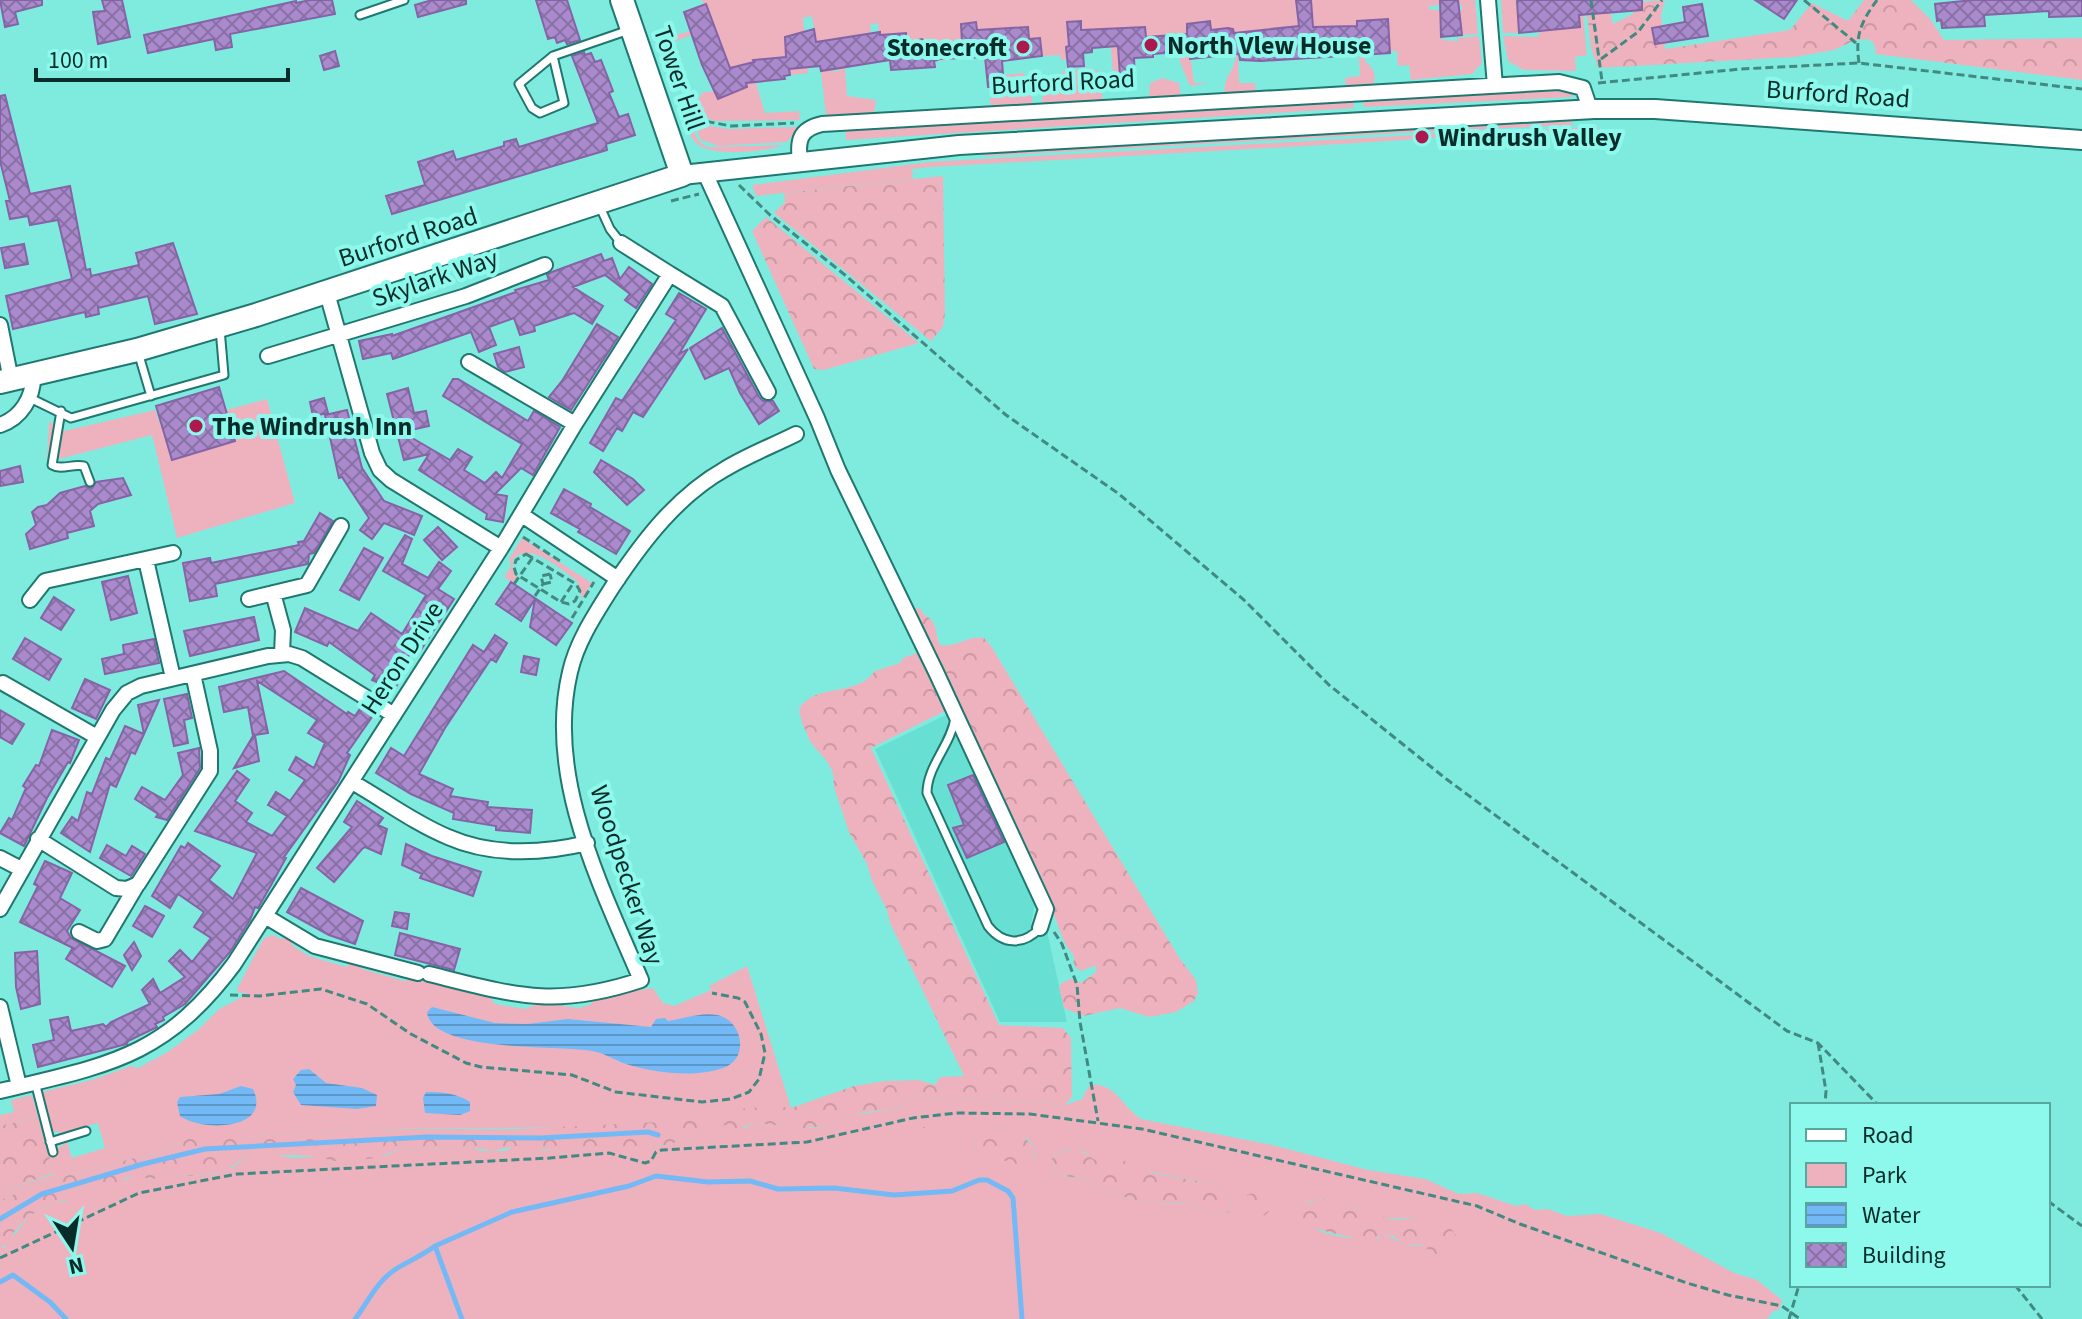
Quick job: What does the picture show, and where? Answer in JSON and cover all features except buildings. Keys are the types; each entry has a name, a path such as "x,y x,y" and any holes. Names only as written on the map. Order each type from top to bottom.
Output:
{"main road":[{"name":"Tower Hill","path":"622,0 663,116 694,174"},
{"name":"Burford Road","path":"19,384 327,293 599,202 694,174 800,161 959,145 1590,109 1655,109 2082,140"}],"street":[{"path":"1488,0 1495,86"},
{"name":"Burford Road","path":"811,127 1559,82 1583,88"},
{"path":"1583,88 1590,109"},
{"path":"800,161 798,141 811,127"},
{"path":"694,174 817,418 838,470 1046,909 1040,928"},
{"path":"621,243 722,306 768,392"},
{"name":"Skylark Way","path":"268,356 466,296 545,265"},
{"name":"Heron Drive","path":"0,1091 112,1062 171,1032 214,990 352,782 522,515 575,424 670,274"},
{"path":"327,293 372,453 380,470 501,548"},
{"path":"0,325 19,384"},
{"path":"469,362 575,424"},
{"name":"Burford Road","path":"0,425 17,415 19,384"},
{"name":"Woodpecker Way","path":"265,916 315,946 502,993 548,998 585,994 641,980 609,905 578,817 565,751 567,688 573,661 618,579 661,522 694,490 724,469 796,434"},
{"path":"522,515 618,579"},
{"path":"249,599 307,585 341,526"},
{"path":"30,600 45,581 173,553"},
{"path":"146,560 173,678"},
{"path":"273,593 283,630 282,654"},
{"path":"0,909 113,710 127,693 141,686 282,654 302,658 394,715"},
{"path":"79,932 97,941 105,939 210,771 210,751 193,674"},
{"path":"3,683 97,737"},
{"path":"352,782 431,829 471,845 536,852 587,843"},
{"path":"38,839 116,888 127,889 138,884"},
{"path":"0,858 21,869"},
{"path":"0,1007 19,1086"}],"lane":[{"path":"360,15 404,0"},
{"path":"553,56 564,103 540,113 532,108 519,84 553,56 632,29"},
{"path":"599,202 610,229 621,243"},
{"path":"19,384 71,418 224,375 219,326"},
{"path":"137,350 151,396"},
{"path":"61,411 52,465 60,468 77,464 84,466 90,482"},
{"path":"956,715 953,734 927,780 927,793 988,926 1005,940 1017,942 1040,928"},
{"path":"35,1082 53,1152"},
{"path":"50,1142 86,1131"}],"path":[{"path":"1591,0 1602,81"},
{"path":"1601,59 1638,32 1662,0"},
{"path":"1804,0 1856,43"},
{"path":"1859,63 1856,43 1864,17 1877,0"},
{"path":"1583,88 1602,81 1859,63 2082,89"},
{"path":"663,116 689,117 704,123 724,125 801,123 811,127"},
{"path":"739,185 770,215 845,275 1006,415 1119,494 1244,600 1329,685 1433,769 1787,1031 1818,1043 1876,1103"},
{"path":"523,537 570,567"},
{"path":"522,555 533,557 551,572 574,582 582,601 561,602 520,576 515,570 516,560 522,555"},
{"path":"514,584 533,557"},
{"path":"541,587 552,582 551,572"},
{"path":"535,596 541,587 541,576 551,572"},
{"path":"561,602 574,582"},
{"path":"572,618 594,582"},
{"path":"567,592 582,601"},
{"path":"1058,940 1077,985 1080,1022 1098,1122"},
{"path":"230,995 259,996 321,989 367,1004 411,1034 466,1063 572,1075 625,1094 702,1102 731,1099 749,1092 759,1079 765,1053 761,1034 745,1002 712,993"},
{"path":"1818,1043 1825,1103"},
{"path":"0,1258 57,1234 139,1193 237,1174 609,1153 645,1163 662,1150 807,1142 913,1118 956,1113 1030,1114 1142,1129 1477,1206 1687,1283 1782,1306 1800,1319"},
{"path":"2050,1202 2082,1226"},
{"path":"1789,1319 1798,1287"},
{"path":"2017,1287 2042,1319"}],"shaded area":[{"path":"948,714 948,732 959,737 1035,904 1031,924 1047,931 1067,1022 1000,1022 875,749"}],"green space":[{"path":"702,0 1440,0 1440,5 1429,6 1430,10 1441,10 1442,40 1458,41 1458,38 1479,36 1482,63 1472,74 1411,80 1409,65 1398,66 1397,51 1390,51 1387,19 1357,21 1358,35 1340,28 1342,56 1339,56 1327,26 1237,33 1239,83 1255,83 1256,93 1225,95 1225,83 1235,63 1236,51 1230,51 1227,28 1211,30 1209,21 1186,25 1194,83 1208,83 1192,86 1180,62 1179,35 1119,61 1120,73 1113,73 1109,28 1081,30 1080,21 1067,23 1067,59 1061,60 1060,55 1042,56 1040,38 1029,39 1028,27 977,30 976,22 961,24 963,58 940,61 939,44 907,47 905,33 888,34 890,60 882,61 878,23 870,25 872,44 868,44 866,33 843,40 847,96 876,100 874,115 826,117 821,71 838,71 842,68 838,40 819,41 817,48 812,16 803,18 808,73 790,75 789,69 800,68 793,34 785,37 786,57 756,60 755,80 765,113 799,111 800,120 715,121 690,112 703,92 715,91 718,99 747,87 740,65 727,69 726,56"},
{"path":"1458,0 1475,0 1478,34 1462,35 1459,10 1462,10 1462,5 1458,5"},
{"path":"1501,0 1519,0 1516,7 1519,7 1519,33 1503,33"},
{"path":"1608,0 1613,24 1633,14 1636,2 1665,0 1661,15 1665,49 1790,30 1812,3 1848,21 1864,0 1911,0 1930,19 1944,40 2082,38 2082,80 1876,54 1874,43 1867,39 1853,41 1834,50 1794,57 1598,68 1591,48 1586,8"},
{"path":"1583,13 1587,55 1575,57 1576,71 1524,70 1508,61 1503,36 1538,37 1540,30"},
{"path":"667,28 674,35 693,31 694,34 666,45 673,63 666,65 653,33"},
{"path":"1359,55 1365,55 1365,61 1373,70 1373,87 1346,89 1345,78 1360,76"},
{"path":"1086,67 1100,72 1103,102 1042,105 1043,84 1063,82 1062,71"},
{"path":"1024,73 1026,87 1031,87 1033,106 991,108 990,98 1005,97 1003,75"},
{"path":"1162,78 1179,83 1181,98 1149,99 1150,83"},
{"path":"1558,89 1573,92 1572,97 1364,107 1363,100"},
{"path":"1353,100 1354,108 846,140 845,129"},
{"path":"684,111 698,140 707,147 783,145 738,152 702,147 688,132 680,113"},
{"path":"1571,121 1573,125 1421,132 1421,129"},
{"path":"693,123 728,129 800,127 787,142 719,146 701,140"},
{"path":"1598,127 1600,135 1546,133 1426,138 1426,134"},
{"path":"1417,129 1417,132 986,156 976,153"},
{"path":"1417,135 1418,139 931,167 912,169 913,179 756,196 752,185 930,162"},
{"path":"943,176 945,313 943,327 931,341 774,213 785,202 784,193"},
{"path":"766,217 919,343 824,370 814,369 752,231"},
{"path":"267,399 295,503 177,538 152,435 47,462 49,421 64,431 155,410 173,460 235,441 226,410"},
{"path":"522,538 592,583 582,599 577,581 537,555 520,554 513,559 513,571 517,577 513,583 504,577 511,566 509,559"},
{"path":"920,608 934,624 940,645 984,638 991,646 1180,959 1196,980 1198,993 1194,1001 1176,1012 1149,1017 1120,1008 1083,1016 1064,1008 1059,987 1063,982 1072,979 1081,983 1097,968 1094,966 1081,971 1074,965 1074,956 1063,939 913,612"},
{"path":"917,653 945,711 871,748 999,1025 1063,1028 1071,1038 1072,1097 1065,1105 924,1097 910,1100 894,1110 864,1112 841,1118 828,1127 793,1131 785,1126 753,1123 736,1130 726,1125 701,1131 697,1138 676,1141 671,1146 656,1144 636,1149 588,1148 562,1153 552,1149 537,1150 527,1144 492,1151 471,1147 448,1150 404,1148 375,1158 366,1159 353,1153 345,1160 334,1161 315,1156 249,1154 225,1171 193,1176 164,1173 154,1179 134,1176 125,1178 117,1186 86,1190 71,1200 56,1202 29,1216 14,1232 11,1243 0,1248 0,1201 41,1182 170,1149 191,1137 242,1137 356,1129 515,1129 661,1122 705,1112 774,1106 791,1108 854,1086 885,1081 919,1080 935,1085 940,1077 964,1076 890,923 867,864 849,832 834,787 833,773 811,743 799,709 815,695 857,685 875,671 900,663 903,658"},
{"path":"273,935 281,939 287,937 293,946 309,956 346,967 351,962 359,964 362,969 405,981 413,977 436,982 491,998 495,1004 525,1009 540,1003 579,1008 610,994 653,988 663,1003 674,1006 711,990 709,986 747,966 791,1108 588,1127 356,1129 242,1137 191,1137 170,1149 41,1182 0,1201 0,1192 54,1174 49,1156 58,1154 58,1148 67,1142 72,1158 105,1148 98,1123 60,1133 52,1130 42,1092 92,1080 131,1066 138,1068 166,1053 198,1030 219,1009 248,994 237,989 264,938"},
{"path":"1090,1084 1100,1085 1113,1092 1141,1119 1272,1145 1368,1170 1425,1179 1459,1194 1477,1193 1516,1206 1525,1204 1535,1210 1548,1209 1567,1216 1600,1214 1661,1233 1734,1273 1757,1280 1782,1300 1779,1310 1773,1311 1767,1319 0,1319 0,1248 4,1248 29,1216 86,1190 106,1187 134,1176 150,1179 163,1173 193,1176 216,1173 233,1167 249,1154 267,1153 294,1158 353,1153 384,1156 404,1148 448,1150 471,1147 482,1151 505,1151 518,1144 562,1153 588,1148 665,1146 696,1138 701,1131 726,1124 745,1128 753,1123 786,1126 789,1129 828,1127 841,1118 895,1110 910,1100 924,1097 1065,1105 1082,1099","holes":["997,1128 1028,1139 1035,1147 1034,1157 1020,1166 975,1148 974,1137","1070,1149 1083,1151 1095,1161 1224,1186 1231,1199 1230,1211 1214,1213 1189,1204 1151,1203 1128,1198 1087,1180 1055,1173 1052,1158","1319,1199 1385,1218 1412,1218 1431,1224 1448,1224 1425,1247 1406,1245 1383,1235 1378,1239 1332,1235 1310,1226 1302,1219 1299,1211 1307,1202"]},
{"path":"32,1095 38,1117 0,1126 0,1115 14,1112 11,1100"},
{"path":"38,1117 54,1173 0,1192 0,1126"},
{"path":"924,1127 939,1129 943,1135 941,1144 923,1147 917,1143 915,1133"},
{"path":"985,1128 1006,1130 1024,1138 1035,1147 1031,1160 1020,1166 980,1153 975,1148 974,1137 976,1132"},
{"path":"1076,1148 1095,1160 1122,1160 1153,1173 1225,1186 1231,1199 1230,1211 1219,1214 1189,1204 1143,1202 1087,1180 1055,1173 1052,1158 1055,1154"},
{"path":"1266,1189 1277,1192 1276,1206 1260,1219 1253,1217 1245,1205 1247,1195"},
{"path":"1319,1199 1389,1219 1448,1224 1459,1240 1457,1249 1452,1254 1436,1254 1419,1244 1404,1245 1393,1236 1383,1235 1370,1242 1308,1227 1300,1218 1301,1205"}],"water":[{"path":"432,1007 495,1023 527,1024 568,1019 651,1027 656,1019 665,1018 668,1021 711,1014 726,1018 733,1024 740,1040 740,1049 732,1063 723,1068 687,1074 662,1072 626,1064 592,1051 499,1045 450,1035 434,1025 427,1012"},
{"path":"309,1069 326,1083 362,1088 377,1095 376,1106 357,1109 301,1105 293,1092 296,1085 293,1079 301,1070"},
{"path":"241,1086 253,1089 256,1103 253,1113 244,1120 217,1125 189,1121 180,1116 177,1102 180,1097 219,1094"},
{"path":"426,1092 460,1097 470,1102 470,1111 460,1115 425,1113 423,1098"}],"waterway":[{"path":"0,1219 42,1194 205,1149 427,1137 541,1138 648,1132 658,1135"},
{"path":"435,1246 512,1212 629,1186 656,1176 708,1182 750,1181 778,1189 834,1188 894,1195 952,1191 987,1180 1008,1191 1013,1198 1022,1319"},
{"path":"355,1319 389,1274 435,1246 462,1319"},
{"path":"0,1282 13,1275 50,1302 66,1319"}],"place":[{"name":"North Vlew House","path":"1151,45"},
{"name":"Stonecroft","path":"1023,47"},
{"name":"Windrush Valley","path":"1422,137"},
{"name":"The Windrush Inn","path":"196,426"}]}
